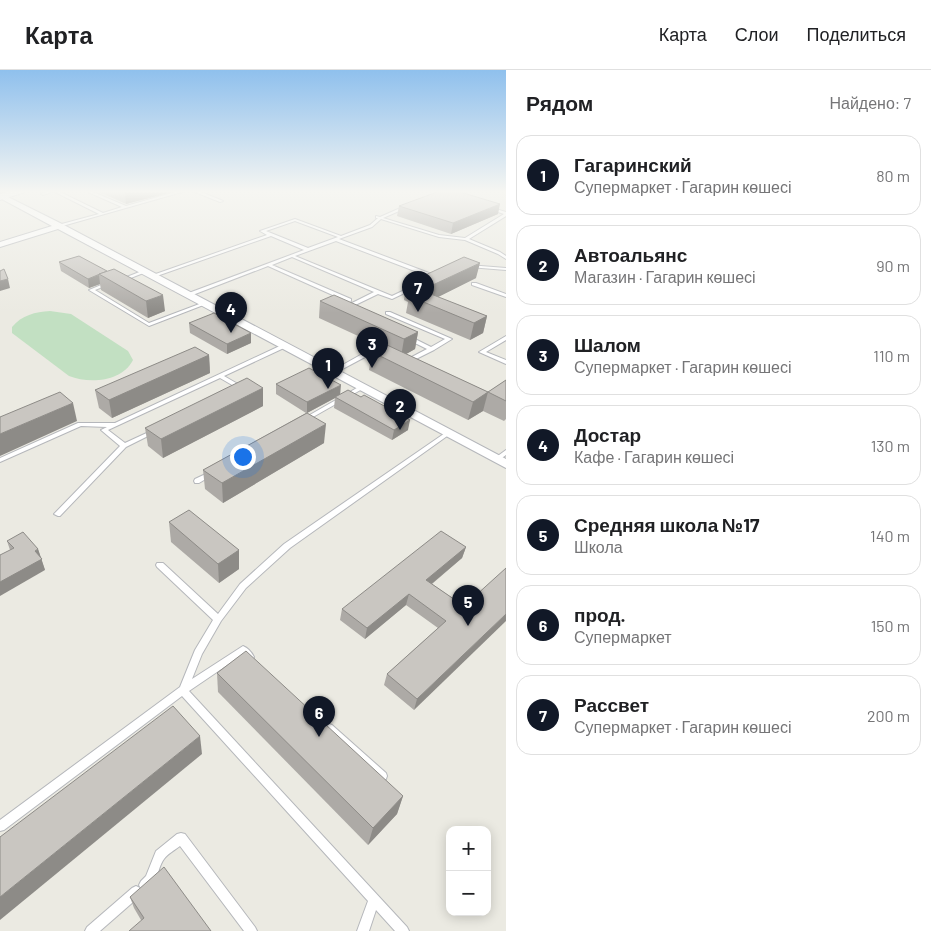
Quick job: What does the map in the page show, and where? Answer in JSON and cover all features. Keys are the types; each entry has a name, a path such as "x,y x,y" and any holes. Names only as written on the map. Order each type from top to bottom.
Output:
{"street":[{"path":"0,244 38,232"},
{"path":"70,232 448,433 503,458"}],"lane":[{"path":"262,232 308,250"},
{"path":"328,232 341,237"},
{"path":"188,295 354,232"},
{"path":"426,232 439,236 466,239 499,253 506,258"},
{"path":"466,239 476,232"},
{"path":"204,304 149,325 91,290 270,235"},
{"path":"335,239 435,277"},
{"path":"292,256 392,298 418,286"},
{"path":"269,265 349,300 344,308"},
{"path":"462,266 476,265 506,270"},
{"path":"427,281 442,274"},
{"path":"474,284 506,296"},
{"path":"344,308 378,292"},
{"path":"344,308 353,312"},
{"path":"388,313 449,339 405,363"},
{"path":"405,337 432,349"},
{"path":"506,338 482,352 506,362"},
{"path":"124,446 104,430 284,346"},
{"path":"333,372 364,356 389,360"},
{"path":"397,361 414,367"},
{"path":"220,376 242,388 233,392"},
{"path":"301,422 362,387"},
{"path":"0,460 80,424 116,425"},
{"path":"58,514 124,446 158,430"},
{"path":"183,690 198,653 218,619 243,586 287,546 448,433"},
{"path":"197,481 214,471"},
{"path":"160,565 218,619"},
{"path":"0,826 183,690 243,650 257,663"},
{"path":"183,690 403,931"},
{"path":"323,723 382,776"},
{"path":"91,931 150,880 160,855 181,838 251,931"},
{"path":"363,931 374,899"}],"green space":[{"path":"50,311 71,314 128,351 133,360 121,373 113,377 86,380 69,376 12,333 12,327 24,317 34,313"}],"building":[{"path":"79,256 107,271 88,279 59,262"},
{"path":"464,257 480,263 422,290 406,284"},
{"path":"4,269 8,279 0,281 0,271"},
{"path":"114,269 163,295 146,301 99,274"},
{"path":"413,287 487,316 474,323 409,296"},
{"path":"334,295 418,332 404,339 320,301"},
{"path":"214,313 251,333 227,344 189,323"},
{"path":"387,345 488,392 473,402 372,352"},
{"path":"195,347 209,355 109,400 95,390"},
{"path":"309,368 341,385 307,402 276,384"},
{"path":"247,378 263,388 161,439 145,428"},
{"path":"506,380 506,401 488,392"},
{"path":"348,390 361,397 364,395 410,420 394,430 335,397"},
{"path":"60,392 73,403 0,434 0,417"},
{"path":"307,413 326,424 222,483 203,470"},
{"path":"189,510 239,550 218,564 169,522"},
{"path":"441,531 466,547 426,580 464,606 506,568 506,614 417,699 387,674 446,621 409,594 367,628 342,609"},
{"path":"23,532 38,549 35,551 42,559 0,582 0,555 14,548 7,541"},
{"path":"246,651 403,796 373,828 217,673"},
{"path":"173,706 200,736 0,897 0,837"},
{"path":"164,867 211,931 129,931 144,918 130,897"}],"place":[{"name":"Рассвет","path":"418,312"},
{"name":"Достар","path":"231,333"},
{"name":"Шалом","path":"372,368"},
{"name":"Гагаринский","path":"328,389"},
{"name":"Автоальянс","path":"400,430"},
{"name":"Средняя школа №17","path":"468,626"},
{"name":"прод.","path":"319,737"}]}
